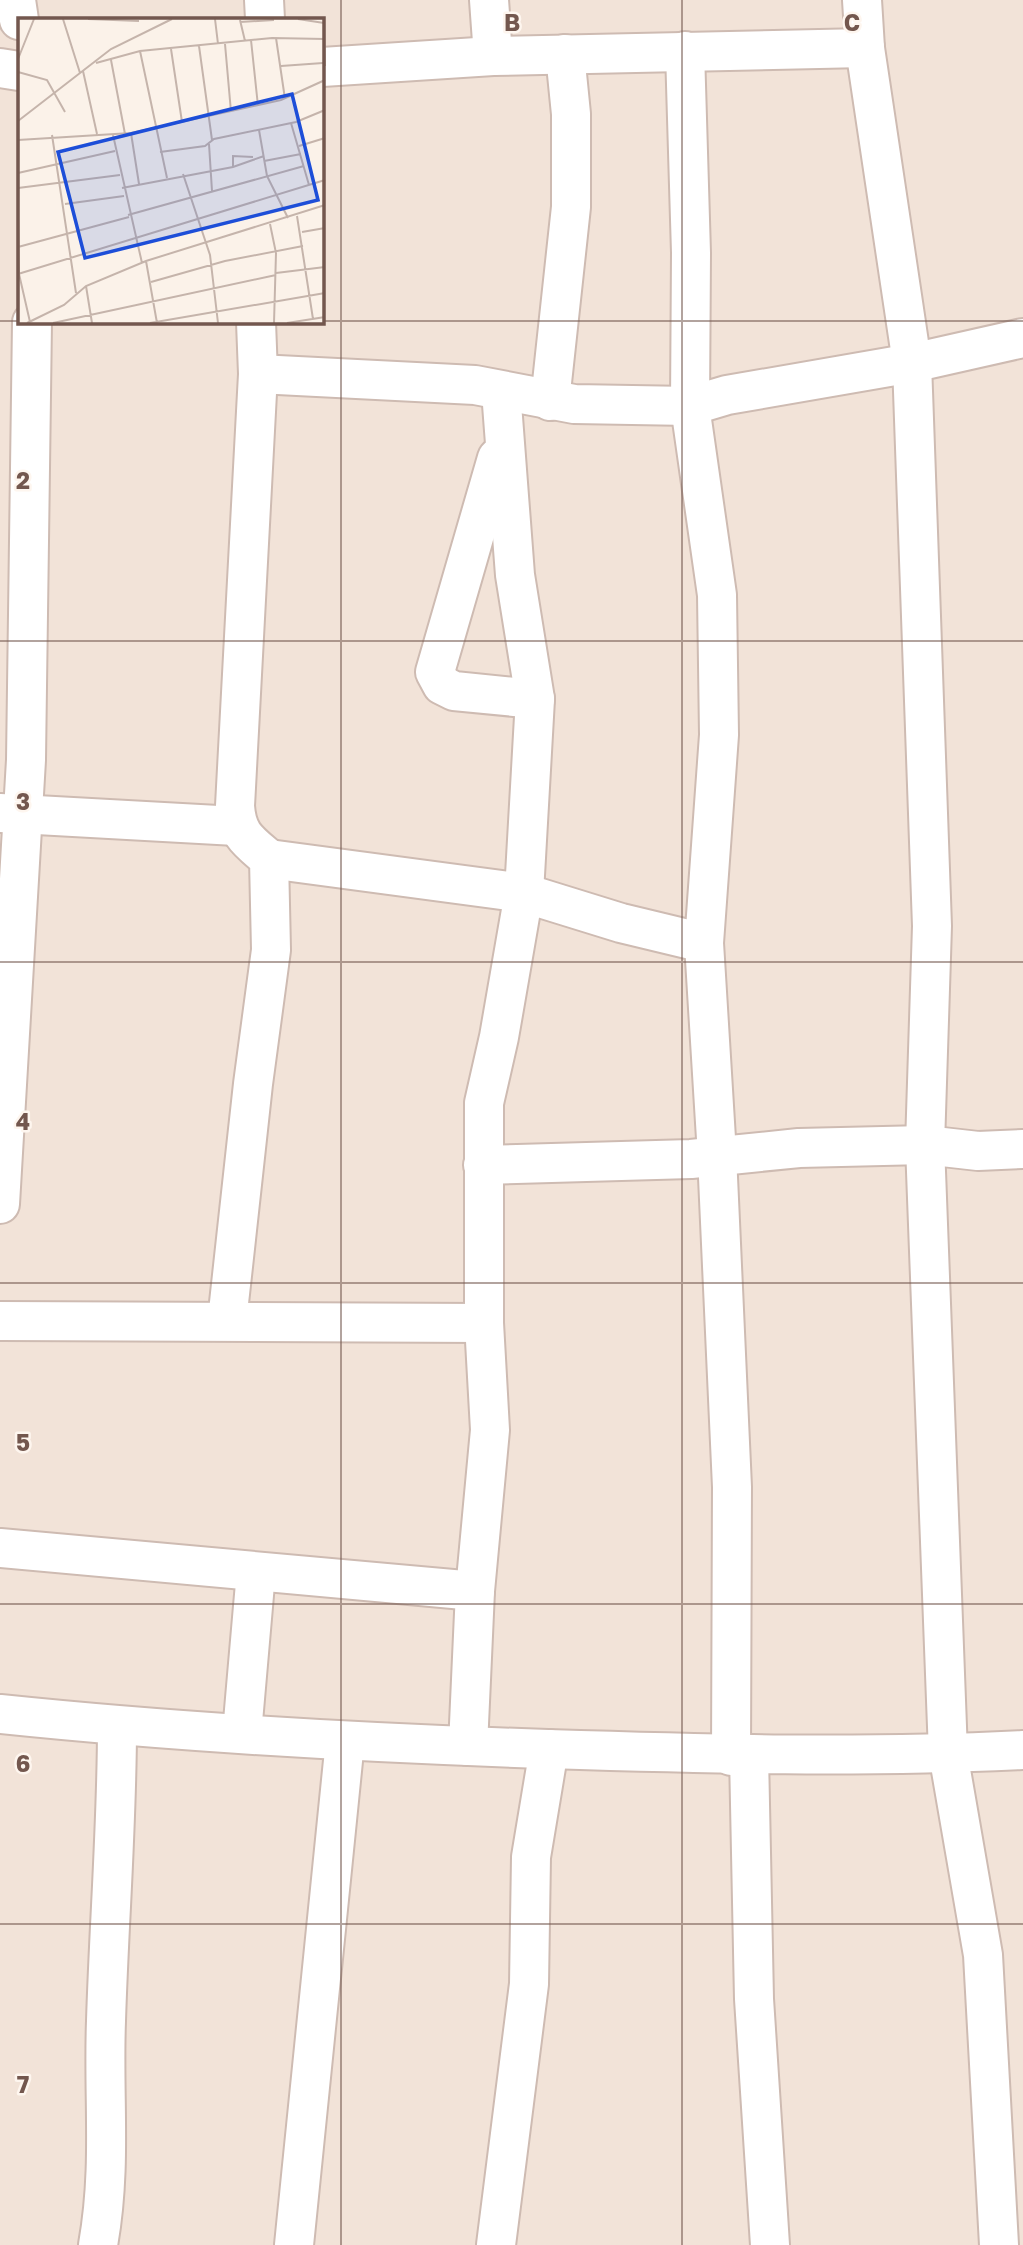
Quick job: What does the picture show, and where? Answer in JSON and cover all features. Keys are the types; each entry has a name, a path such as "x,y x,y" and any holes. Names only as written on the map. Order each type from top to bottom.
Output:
{"street":[{"path":"16,0 19,18"},
{"path":"264,0 265,18"},
{"path":"489,0 493,55"},
{"path":"862,0 866,48 912,363 932,926 925,1145 948,1753 983,1955 999,2245"},
{"path":"324,67 493,55 866,48"},
{"path":"685,51 691,253 690,406 718,595 719,734 704,943 717,1155 732,1488 740,1755 770,2245"},
{"path":"550,401 571,207 571,114 565,54"},
{"path":"0,68 18,71"},
{"path":"256,324 258,374 236,826 247,840 270,859 524,892 621,923 704,943"},
{"path":"0,1204 12,814 14,587 22,330"},
{"path":"258,374 475,385 575,404 690,406 727,395 912,363 1023,338"},
{"path":"468,1746 475,1591 490,1430 484,1323 484,1103 499,1037 524,892 535,699 514,565 501,391"},
{"path":"504,433 435,671 442,685 453,691 535,699"},
{"path":"12,814 236,826"},
{"path":"227,1321 271,950 270,859"},
{"path":"483,1165 691,1160 799,1148 925,1145 978,1151 1023,1149"},
{"path":"0,1321 484,1323"},
{"path":"0,1548 475,1591"},
{"path":"242,1732 256,1572"},
{"path":"0,1714 117,1726 242,1732 345,1741 548,1749 740,1755 948,1753 1023,1749"},
{"path":"98,2245 106,2201 108,2147 106,2024 117,1826 117,1726"},
{"path":"294,2245 345,1741"},
{"path":"496,2245 529,1984 531,1857 548,1749"}],"shaded area":[{"path":"0,0 1023,0 1023,2245 0,2245"}]}
